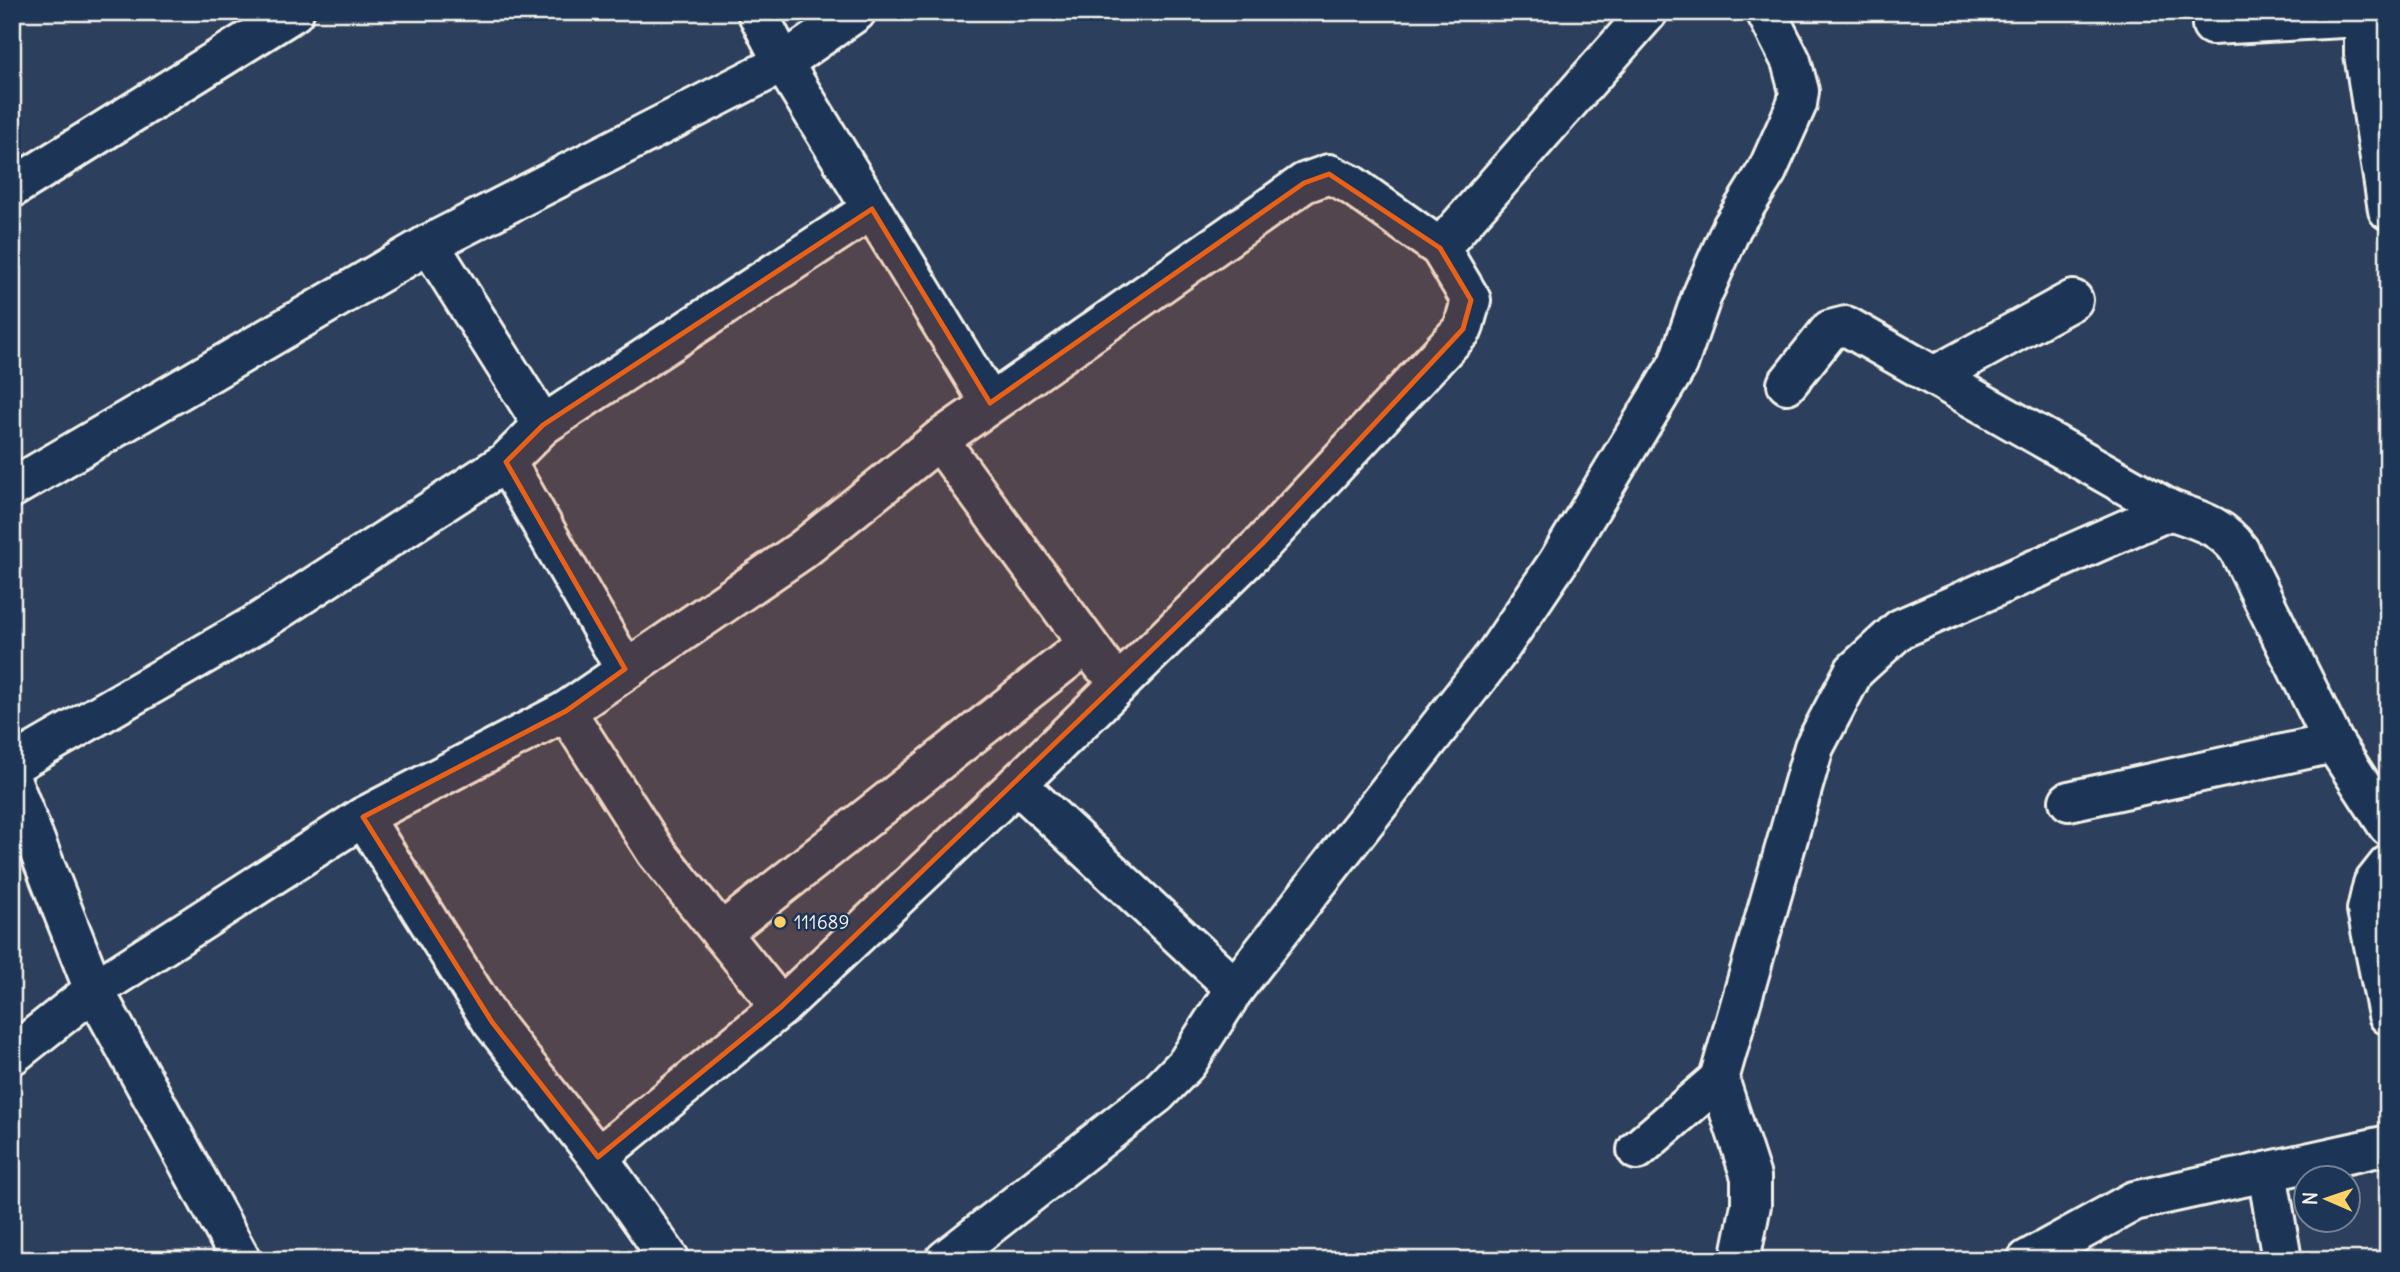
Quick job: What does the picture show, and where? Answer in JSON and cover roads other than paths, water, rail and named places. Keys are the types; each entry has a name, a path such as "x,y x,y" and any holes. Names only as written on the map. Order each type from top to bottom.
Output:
{"street":[{"path":"12,188 294,12"},
{"path":"757,12 783,63 990,403"},
{"path":"12,488 429,244 783,63 856,12"},
{"path":"1440,248 1648,12"},
{"path":"945,1260 1157,1094 1187,1063 1235,988 1496,654 1558,562 1678,365 1701,298 1732,227 1767,171 1797,104 1799,90 1791,61 1766,12"},
{"path":"2212,25 2363,15 2364,54 2388,210"},
{"path":"12,1055 94,990 363,817 566,711 803,551 939,440 1304,183 1329,174 1350,184 1440,248 1471,300 1463,329 1262,544 1118,682 1017,784 781,1007 598,1157"},
{"path":"12,765 258,623 506,462 543,425 872,209"},
{"path":"429,244 543,425"},
{"path":"1936,375 2073,300"},
{"path":"1787,384 1830,330 1838,326 1846,327 1936,375 2170,510 2214,525 2229,536 2239,550 2334,743 2388,827"},
{"path":"939,440 1087,644 1118,682"},
{"path":"506,462 625,669"},
{"path":"1637,1150 1719,1079 1814,747 1854,671 1900,629 2170,510"},
{"path":"721,933 1087,644"},
{"path":"566,711 656,852 781,1007"},
{"path":"2069,801 2334,743"},
{"path":"12,782 94,990 240,1260"},
{"path":"1017,784 1235,988"},
{"path":"363,817 492,1022 598,1157 670,1260"},
{"path":"2388,865 2372,884 2367,910 2388,1015"},
{"path":"1719,1079 1751,1177 1751,1205 1740,1260"},
{"path":"2027,1260 2134,1201 2388,1145"},
{"path":"2267,1172 2282,1260"}],"place":[{"name":"111689","path":"780,922"}]}
